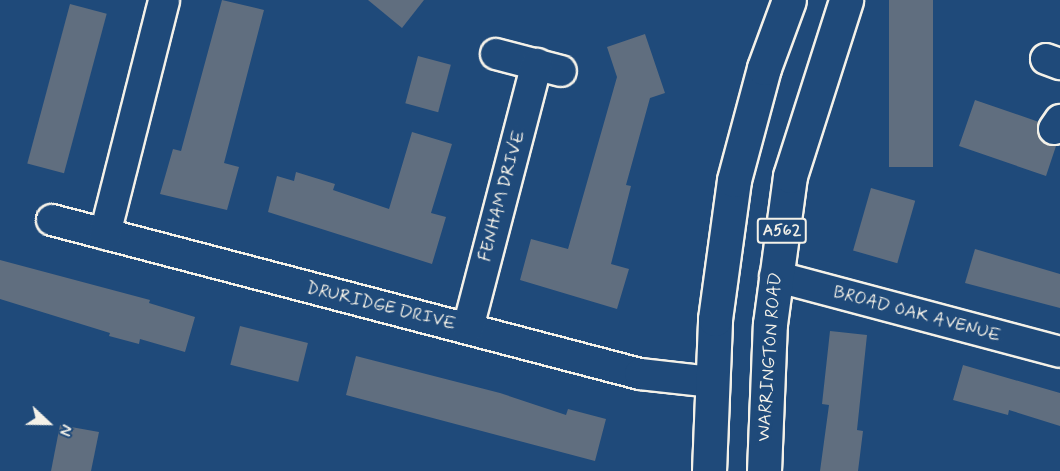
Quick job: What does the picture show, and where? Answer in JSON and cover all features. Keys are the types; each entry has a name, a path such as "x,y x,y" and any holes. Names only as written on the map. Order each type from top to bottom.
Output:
{"main road":[{"path":"709,471 711,382 720,270 734,180 764,68 789,0"},
{"name":"WARRINGTON ROAD","path":"764,471 775,276 790,176 846,0"}],"street":[{"path":"105,234 164,0"},
{"name":"FENHAM DRIVE","path":"468,328 549,68 496,54"},
{"name":"DRURIDGE DRIVE","path":"52,220 640,374 711,382"},
{"name":"BROAD OAK AVENUE","path":"775,276 1060,352"}],"building":[{"path":"222,0 264,10 224,163 239,167 227,210 160,194 173,149 181,151"},
{"path":"368,0 424,0 402,28"},
{"path":"889,0 933,0 933,167 889,167"},
{"path":"70,4 107,14 64,173 27,163"},
{"path":"645,34 665,93 650,98 626,185 631,186 611,264 629,269 617,309 520,280 531,239 568,249 617,77 607,47"},
{"path":"418,56 451,65 438,112 405,103"},
{"path":"975,100 1039,122 1039,137 1045,144 1056,146 1046,176 959,146"},
{"path":"412,132 452,144 431,213 446,217 432,264 268,212 277,176 294,181 296,172 335,184 333,190 389,209"},
{"path":"871,188 915,201 897,263 853,250"},
{"path":"975,249 1060,274 1060,308 965,283"},
{"path":"0,260 150,300 149,303 195,317 185,352 140,339 139,344 109,336 110,333 0,299"},
{"path":"240,326 308,343 298,382 230,365"},
{"path":"830,331 867,335 857,430 863,431 858,471 820,471 829,405 822,404"},
{"path":"356,356 500,393 566,415 568,409 606,419 595,461 346,395"},
{"path":"963,365 1060,393 1060,426 1009,410 1008,415 953,400"},
{"path":"60,425 99,432 91,471 51,471"}]}
